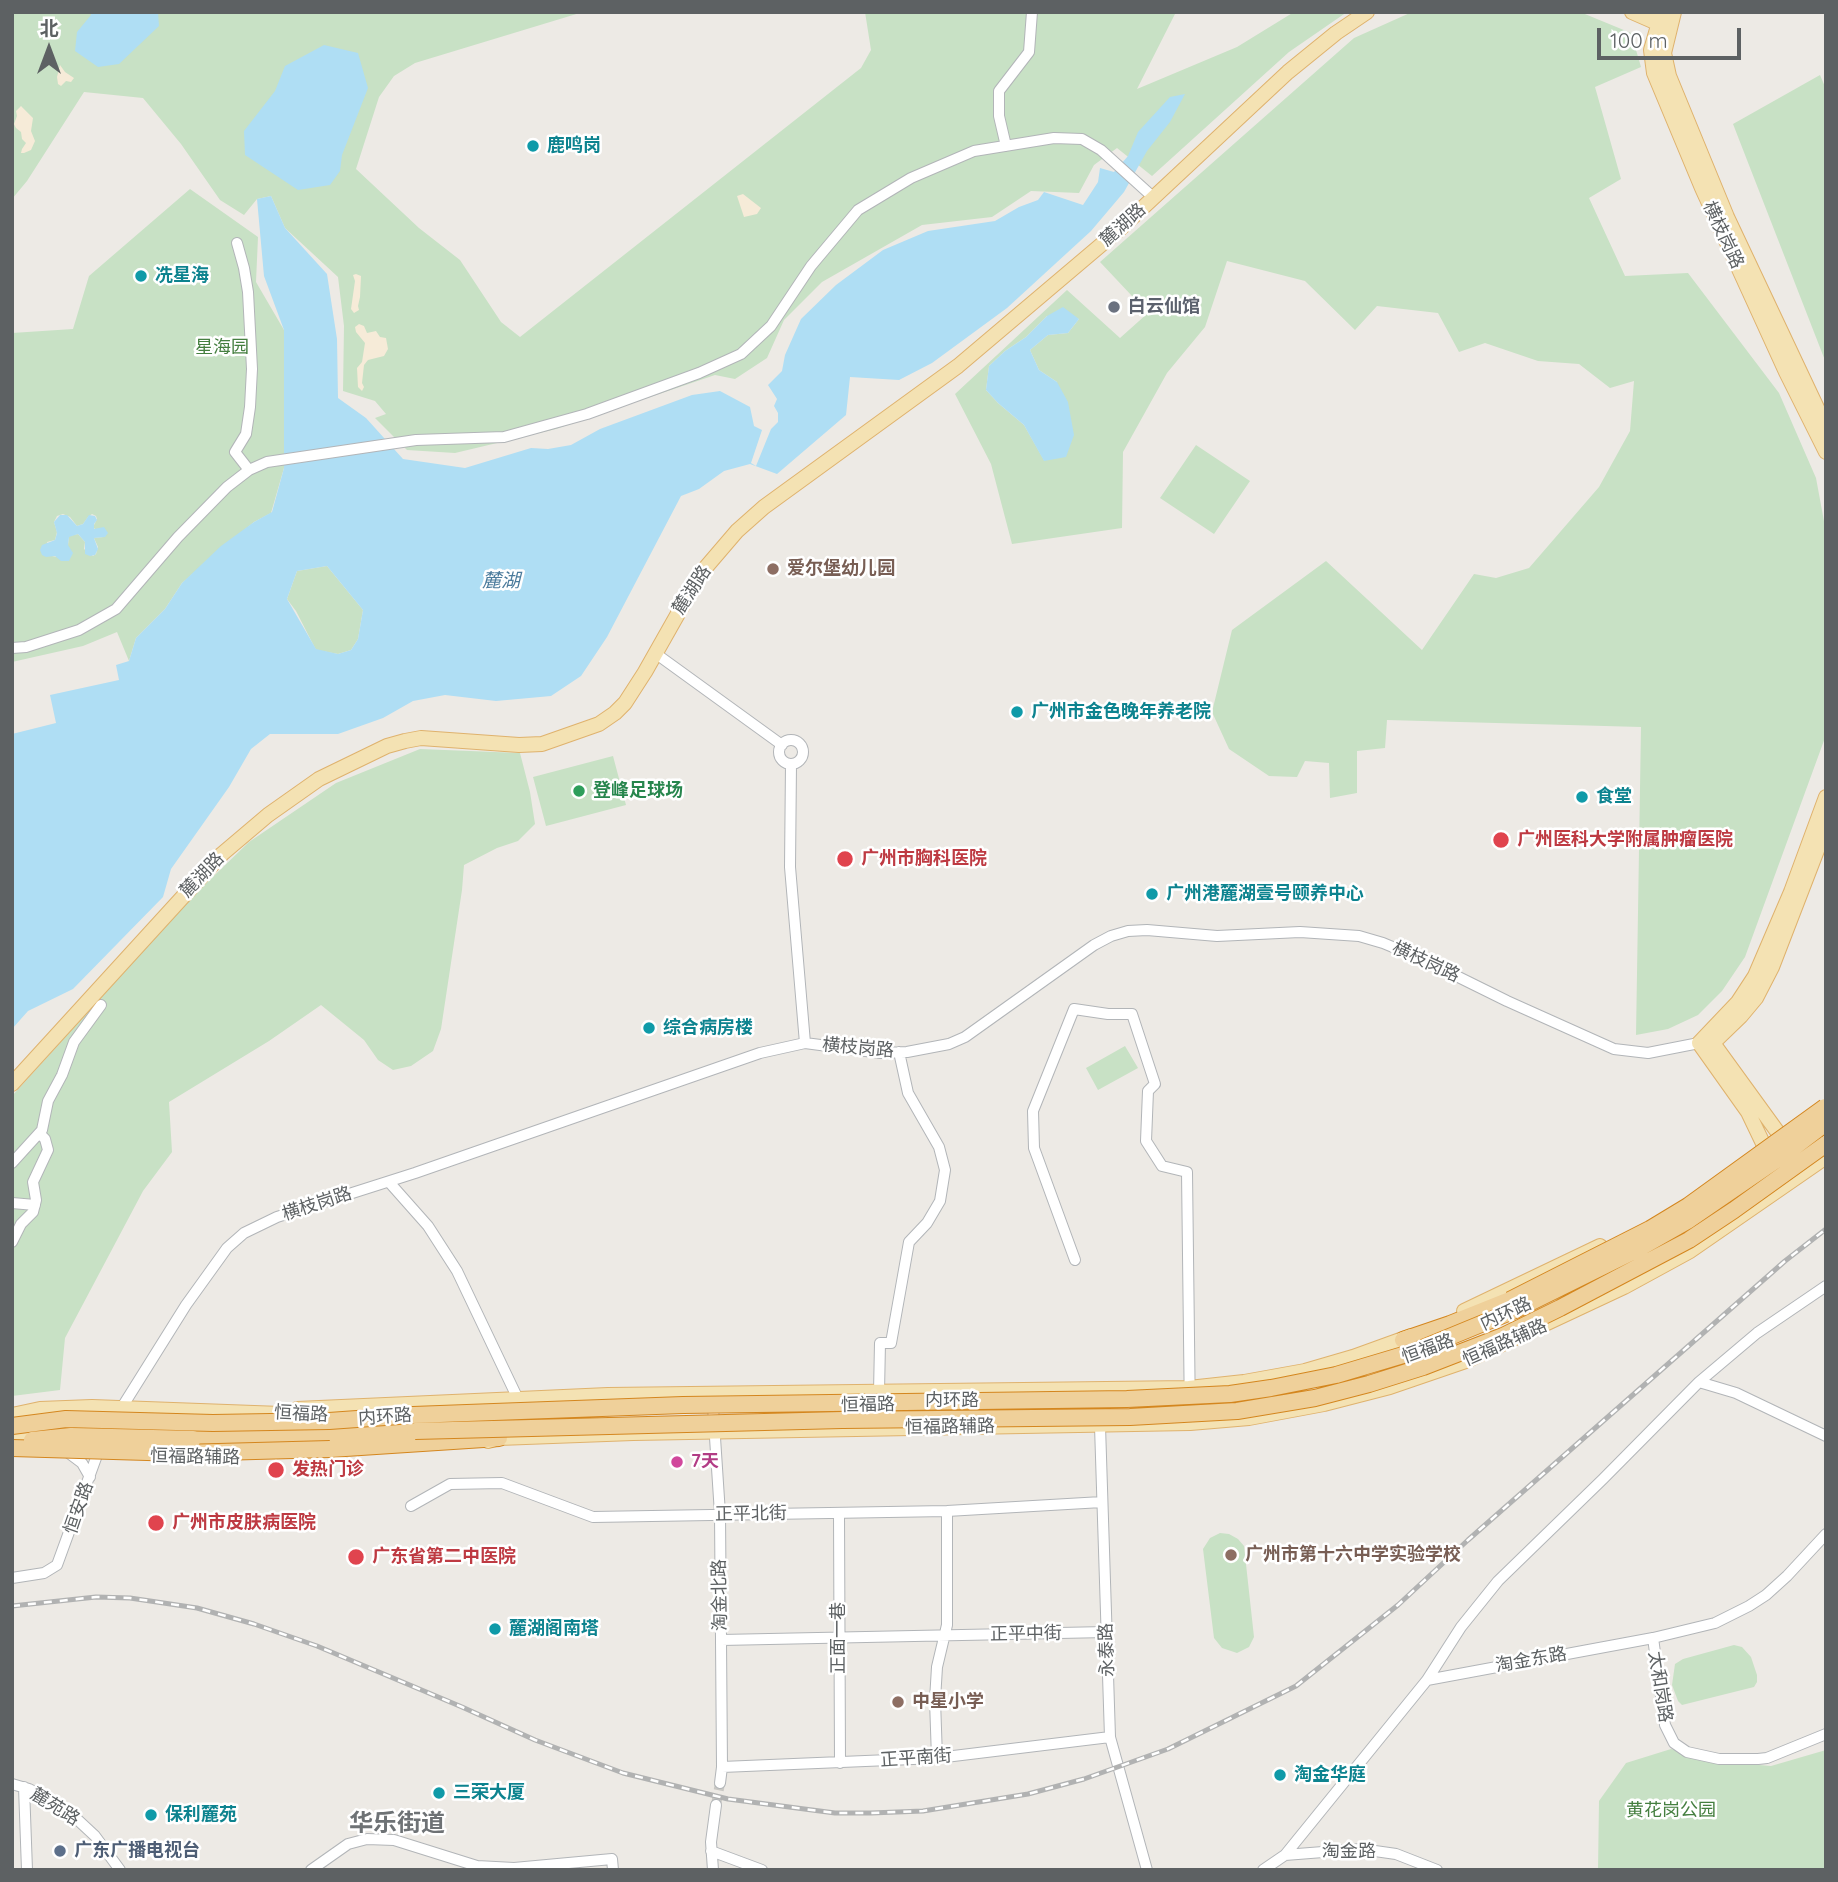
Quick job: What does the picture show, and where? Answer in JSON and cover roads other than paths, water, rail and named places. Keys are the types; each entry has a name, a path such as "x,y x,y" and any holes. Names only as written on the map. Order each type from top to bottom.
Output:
{"highway":[{"path":"1403,1340 1510,1300 1650,1229 1688,1206 1826,1108"},
{"name":"内环路","path":"12,1426 65,1419 213,1423 329,1421 413,1415 696,1405 1139,1399 1230,1394 1271,1388 1365,1368 1449,1339 1516,1310 1679,1226 1826,1124"},
{"name":"内环路","path":"12,1448 71,1436 260,1438 618,1425 1130,1417 1200,1414 1265,1407 1370,1384 1503,1336 1689,1240 1745,1203 1826,1143"},
{"path":"12,1448 181,1453 330,1449 499,1438"}],"main road":[{"name":"麓湖路","path":"12,1084 222,853 268,815 319,779 387,746 405,741 435,739 542,744 588,728 615,713 625,703 701,573 737,531 764,507 958,366 1154,198 1288,72 1367,12"},
{"path":"1632,12 1663,21"},
{"name":"横枝岗路","path":"1674,12 1663,21 1651,50 1654,73 1713,214 1826,452"},
{"name":"横枝岗路","path":"1663,21 1664,53 1669,76 1727,217 1826,427"},
{"path":"1706,1043 1755,975 1791,892 1826,797"},
{"path":"1706,1043 1741,1016 1756,998 1772,967 1826,827"},
{"path":"1706,1043 1748,1112 1774,1165"},
{"path":"1706,1043 1794,1157"},
{"name":"恒福路辅路","path":"1794,1157 1826,1108"},
{"name":"恒福路","path":"12,1435 59,1429 277,1434 1190,1406 1237,1408 1320,1394 1380,1379 1454,1354 1558,1307 1660,1255 1706,1227 1794,1157 1826,1124"},
{"name":"恒福路","path":"1190,1406 1324,1381 1382,1365 1476,1331 1625,1259 1710,1209 1774,1165 1826,1143"},
{"name":"恒福路辅路","path":"12,1448 207,1458 341,1455 460,1446 499,1438 713,1419 1100,1426 1190,1406 1244,1382 1293,1373 1403,1340 1632,1230 1767,1152 1794,1157 1826,1157"},
{"path":"1382,1365 1403,1340"},
{"name":"恒福路辅路","path":"232,1410 721,1392 879,1392 1190,1406"},
{"path":"533,1412 555,1397"},
{"name":"恒福路","path":"12,1413 92,1407 232,1410 356,1417 533,1412 713,1419"},
{"path":"499,1438 541,1425"}],"street":[{"path":"1006,146 999,116 999,91 1029,52 1032,12"},
{"path":"12,648 26,647 79,630 116,609 178,537 227,487 249,470 267,462 416,440 504,437 587,414 699,373 741,354 771,326 811,266 858,211 911,178 974,151 1054,138 1082,139 1101,150 1154,198"},
{"path":"237,243 248,292 252,369 246,434 235,452 249,470"},
{"path":"655,653 782,745"},
{"path":"793,741 802,748 802,759 791,764 784,762 780,756 782,745 793,741"},
{"path":"791,764 790,867 805,1043"},
{"name":"横枝岗路","path":"121,1408 216,1261 244,1233 277,1217 389,1182 734,1061 805,1043 881,1053 929,1049 965,1037 1094,944 1128,931 1217,936 1300,932 1359,936 1424,960 1614,1049 1648,1053 1706,1043"},
{"path":"12,1163 40,1134 48,1101 62,1075 74,1042 101,1005"},
{"path":"1075,1260 1034,1148 1033,1111 1074,1009 1132,1014 1155,1084 1148,1091 1146,1141 1162,1166 1187,1172 1190,1406"},
{"path":"879,1392 880,1343 891,1343 909,1242 927,1223 940,1201 945,1170 939,1147 908,1093 899,1052"},
{"path":"12,1242 35,1205 33,1182 48,1150 45,1139 40,1134"},
{"path":"389,1182 428,1226 457,1271 518,1399"},
{"path":"12,1203 35,1205"},
{"path":"1285,1855 1427,1680 1461,1627 1498,1581 1699,1382 1757,1333 1826,1286"},
{"path":"1699,1382 1736,1393 1826,1436"},
{"name":"恒安路","path":"12,1578 44,1573 57,1565 97,1453 121,1408"},
{"name":"淘金北路","path":"713,1419 720,1514 720,1783"},
{"name":"永泰路","path":"1100,1426 1110,1737 1147,1870"},
{"path":"32,1431 34,1450"},
{"path":"66,1451 82,1463 90,1477"},
{"name":"正平北街","path":"411,1506 450,1484 502,1483 593,1517 947,1511 1102,1503"},
{"path":"937,1758 937,1667 947,1625 947,1511"},
{"name":"正面一巷","path":"839,1513 840,1763"},
{"name":"淘金东路","path":"1427,1680 1715,1623 1749,1606 1778,1585 1826,1534"},
{"name":"正平中街","path":"721,1640 1107,1632"},
{"name":"太和岗路","path":"1653,1637 1665,1725 1674,1743 1687,1752 1719,1759 1767,1758 1826,1734"},
{"name":"正平南街","path":"722,1767 937,1758 1110,1737"},
{"name":"麓苑路","path":"12,1784 24,1787 66,1809 81,1821 120,1870"},
{"path":"24,1787 27,1870"},
{"path":"713,1870 711,1851 716,1805"},
{"path":"311,1870 348,1844 367,1839 394,1840 477,1868 613,1865"},
{"name":"淘金路","path":"1263,1870 1285,1855 1344,1849 1377,1850 1396,1854 1437,1870"},
{"path":"711,1851 762,1870"}],"water":[{"path":"91,12 158,12 159,26 119,64 98,67 75,51 77,32"},
{"path":"324,45 358,53 368,88 342,155 340,171 330,185 298,190 245,155 244,131 275,91 285,66"},
{"name":"麓湖","path":"1185,94 1170,122 1147,151 1124,192 1091,231 1007,308 932,363 899,380 850,377 846,415 777,474 750,464 724,471 699,489 681,496 607,637 581,676 551,696 496,701 445,695 413,701 383,718 338,734 270,734 251,749 229,787 171,869 163,897 73,989 28,1011 12,1029 12,734 56,723 50,695 119,680 116,665 129,661 136,638 165,609 182,583 221,546 272,512 284,468 284,330 264,276 257,199 271,196 285,228 327,274 337,339 338,398 366,418 403,459 465,468 531,448 548,449 571,445 600,429 692,395 720,391 750,407 754,426 762,430 751,463 756,466 771,429 778,422 778,413 774,406 777,399 768,385 782,371 785,355 801,319 836,285 883,250 928,231 995,221 1038,200 1044,192 1083,205 1098,182 1100,168 1114,172 1128,156 1138,132 1170,97","holes":["327,566 363,610 358,639 351,650 338,654 316,649 287,599 297,571"]},
{"path":"1063,307 1079,319 1068,333 1048,335 1030,350 1039,370 1057,382 1068,402 1074,435 1066,457 1044,461 1024,425 986,390 989,366 1026,337 1047,316"},
{"path":"60,515 67,515 77,526 83,524 89,515 95,516 97,520 94,529 104,527 108,533 105,537 94,538 98,549 95,555 85,554 85,542 78,534 69,537 68,545 73,553 69,561 42,555 42,545 55,540 57,533 54,522"}],"tunnel":[{"path":"716,1805 720,1783"}],"railway":[{"path":"12,1606 96,1597 130,1598 197,1608 317,1646 535,1740 623,1773 728,1799 835,1813 871,1813 923,1811 1028,1794 1084,1779 1168,1749 1296,1686 1398,1605 1785,1261 1826,1229"}],"place":[{"name":"鹿鸣岗","path":"533,146"},
{"name":"冼星海","path":"141,276"},
{"name":"白云仙馆","path":"1114,307"},
{"name":"爱尔堡幼儿园","path":"773,569"},
{"name":"广州市金色晚年养老院","path":"1017,712"},
{"name":"登峰足球场","path":"579,791"},
{"name":"食堂","path":"1582,797"},
{"name":"广州医科大学附属肿瘤医院","path":"1501,840"},
{"name":"广州市胸科医院","path":"845,859"},
{"name":"广州港麓湖壹号颐养中心","path":"1152,894"},
{"name":"综合病房楼","path":"649,1028"},
{"name":"7天","path":"677,1462"},
{"name":"发热门诊","path":"276,1470"},
{"name":"广州市皮肤病医院","path":"156,1523"},
{"name":"广州市第十六中学实验学校","path":"1231,1555"},
{"name":"广东省第二中医院","path":"356,1557"},
{"name":"麓湖阁南塔","path":"495,1629"},
{"name":"中星小学","path":"898,1702"},
{"name":"淘金华庭","path":"1280,1775"},
{"name":"三荣大厦","path":"439,1793"},
{"name":"保利麓苑","path":"151,1815"},
{"name":"广东广播电视台","path":"60,1851"}],"district":[{"name":"华乐街道","path":"397,1824"}],"park label":[{"name":"星海园","path":"222,348"},
{"name":"黄花岗公园","path":"1671,1811"}]}
